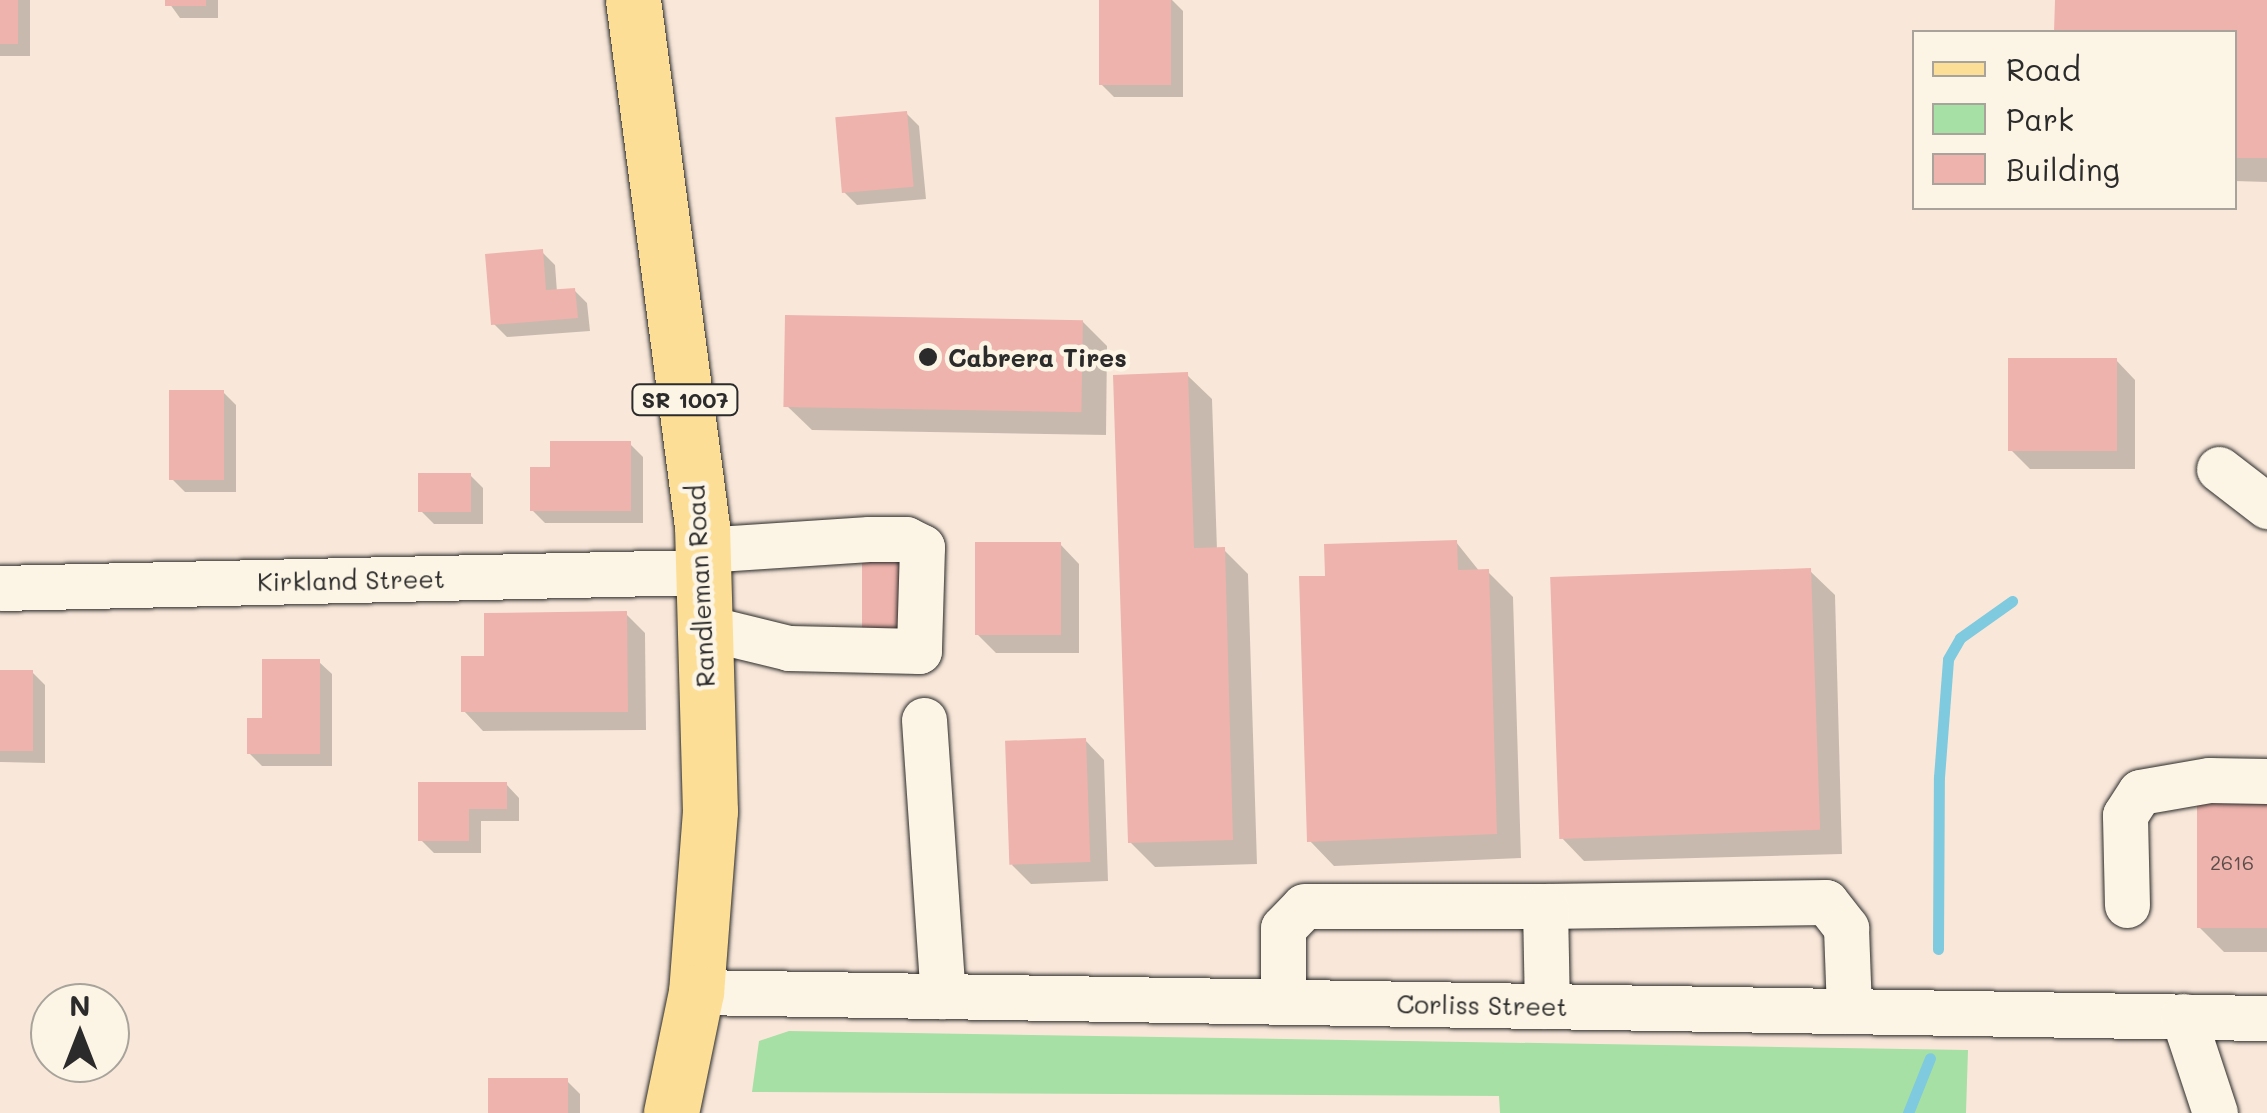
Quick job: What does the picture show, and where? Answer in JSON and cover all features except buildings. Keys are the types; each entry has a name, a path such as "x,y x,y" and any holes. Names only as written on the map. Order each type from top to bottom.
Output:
{"main road":[{"name":"Randleman Road","path":"632,0 702,561 710,811 696,992 671,1113"}],"street":[{"path":"2219,469 2267,506"},
{"name":"Kirkland Street","path":"0,588 702,561 869,539 906,539 922,547 919,651 790,648 703,628"},
{"path":"924,720 943,996"},
{"path":"2127,905 2125,815 2140,792 2209,780 2267,781"},
{"path":"1283,1002 1283,928 1304,906 1826,902 1846,928 1849,1011"},
{"path":"1545,906 1547,1006"},
{"name":"Corliss Street","path":"696,992 2267,1018"},
{"path":"2183,1016 2215,1113"}],"green space":[{"path":"789,1031 1968,1050 1966,1113 1500,1113 1499,1096 752,1092 759,1041"}],"waterway":[{"path":"1938,949 1939,777 1948,659 1960,638 2012,601"},
{"path":"1908,1113 1930,1058"}],"place":[{"name":"Cabrera Tires","path":"928,357"}]}
